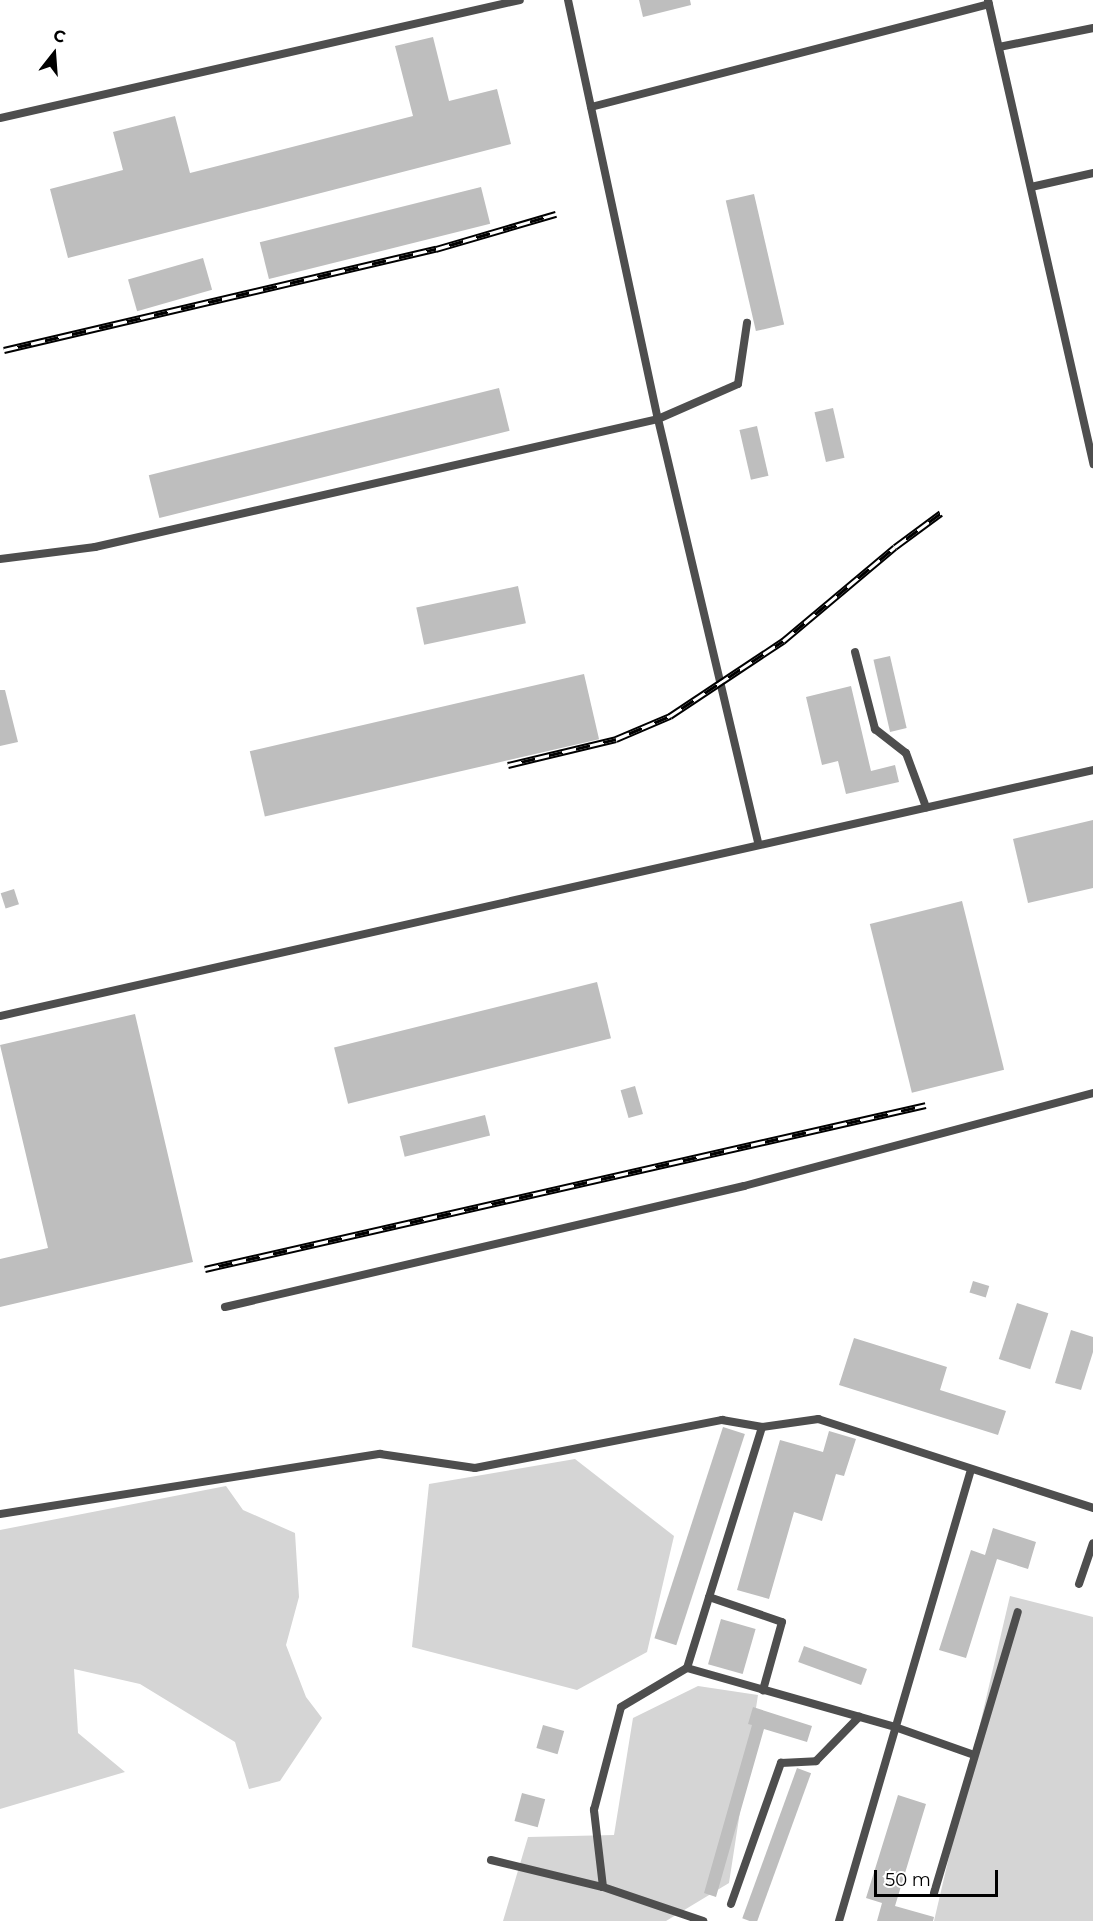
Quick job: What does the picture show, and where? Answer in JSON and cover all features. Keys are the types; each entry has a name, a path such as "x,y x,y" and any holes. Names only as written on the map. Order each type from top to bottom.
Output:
{"lane":[{"path":"0,118 520,0"},
{"path":"568,0 658,419 758,843"},
{"path":"591,107 988,2 1093,464"},
{"path":"999,47 1093,28"},
{"path":"1031,187 1093,173"},
{"path":"0,559 95,547 658,419 738,384 747,323"},
{"path":"855,652 875,729 906,753 926,807"},
{"path":"0,1016 758,843 1093,770"},
{"path":"225,1307 744,1186 1093,1093"},
{"path":"0,1514 380,1454 475,1468 722,1420 762,1427 818,1419 971,1471 1093,1508"},
{"path":"603,1887 594,1810 621,1707 687,1668 762,1427"},
{"path":"839,1921 971,1471"},
{"path":"1079,1584 1093,1543"},
{"path":"709,1597 782,1622 763,1690"},
{"path":"934,1893 1018,1612"},
{"path":"687,1668 895,1727 974,1755"},
{"path":"731,1905 781,1763 816,1761 859,1717"},
{"path":"491,1860 603,1887 703,1921"}],"shaded area":[{"path":"575,1459 674,1536 647,1652 577,1690 412,1647 429,1484"},
{"path":"226,1486 243,1510 295,1533 299,1597 286,1645 306,1697 322,1718 280,1781 249,1789 235,1742 140,1684 74,1669 78,1733 125,1772 0,1809 0,1530"},
{"path":"1010,1596 1093,1617 1093,1921 934,1921"},
{"path":"698,1686 758,1695 729,1883 666,1921 503,1921 528,1837 614,1835 633,1718"}],"building":[{"path":"639,0 690,0 691,5 643,17"},
{"path":"433,37 449,101 497,89 511,144 68,258 50,189 123,170 113,132 175,116 190,173 413,116 395,46"},
{"path":"481,187 490,224 269,279 260,242"},
{"path":"754,194 784,325 756,331 726,201"},
{"path":"203,258 212,290 137,311 128,279"},
{"path":"499,388 510,431 159,518 149,475"},
{"path":"833,408 844,458 826,462 814,412"},
{"path":"757,426 768,476 751,480 739,430"},
{"path":"518,586 526,623 424,645 416,608"},
{"path":"890,656 907,728 890,732 873,660"},
{"path":"584,674 599,739 265,816 250,751"},
{"path":"851,686 871,771 895,765 899,782 846,794 838,761 822,765 806,697"},
{"path":"0,690 5,690 18,742 0,746"},
{"path":"1093,820 1093,888 1028,903 1013,839"},
{"path":"14,889 19,904 6,909 1,893"},
{"path":"962,901 1004,1070 912,1093 870,924"},
{"path":"597,982 611,1038 348,1104 334,1048"},
{"path":"135,1014 193,1262 0,1307 0,1259 48,1248 0,1045"},
{"path":"635,1086 643,1114 629,1118 621,1090"},
{"path":"485,1115 490,1135 405,1157 400,1136"},
{"path":"973,1281 989,1286 986,1297 969,1292"},
{"path":"1017,1303 1048,1313 1030,1369 999,1359"},
{"path":"1071,1330 1093,1337 1093,1352 1081,1390 1055,1383"},
{"path":"854,1338 947,1367 940,1390 1006,1411 998,1435 839,1385"},
{"path":"723,1427 745,1434 676,1645 654,1638"},
{"path":"829,1431 856,1439 844,1476 836,1474 822,1521 794,1512 769,1599 737,1590 780,1440 823,1452"},
{"path":"993,1528 1036,1542 1028,1569 997,1559 966,1658 939,1650 971,1550 985,1555"},
{"path":"721,1619 756,1629 743,1674 708,1664"},
{"path":"804,1646 867,1669 861,1685 798,1662"},
{"path":"753,1707 812,1726 807,1742 764,1729 716,1897 704,1893 752,1725 748,1724"},
{"path":"543,1725 564,1731 558,1754 536,1748"},
{"path":"797,1768 811,1773 757,1921 742,1918"},
{"path":"522,1793 545,1799 538,1827 514,1821"},
{"path":"898,1795 926,1804 895,1906 934,1917 933,1921 877,1921 882,1903 866,1898"}],"railway":[{"path":"4,350 436,249 556,214"},
{"path":"508,765 616,739 670,716 783,641 895,547 941,513"},
{"path":"205,1269 926,1105"}]}
